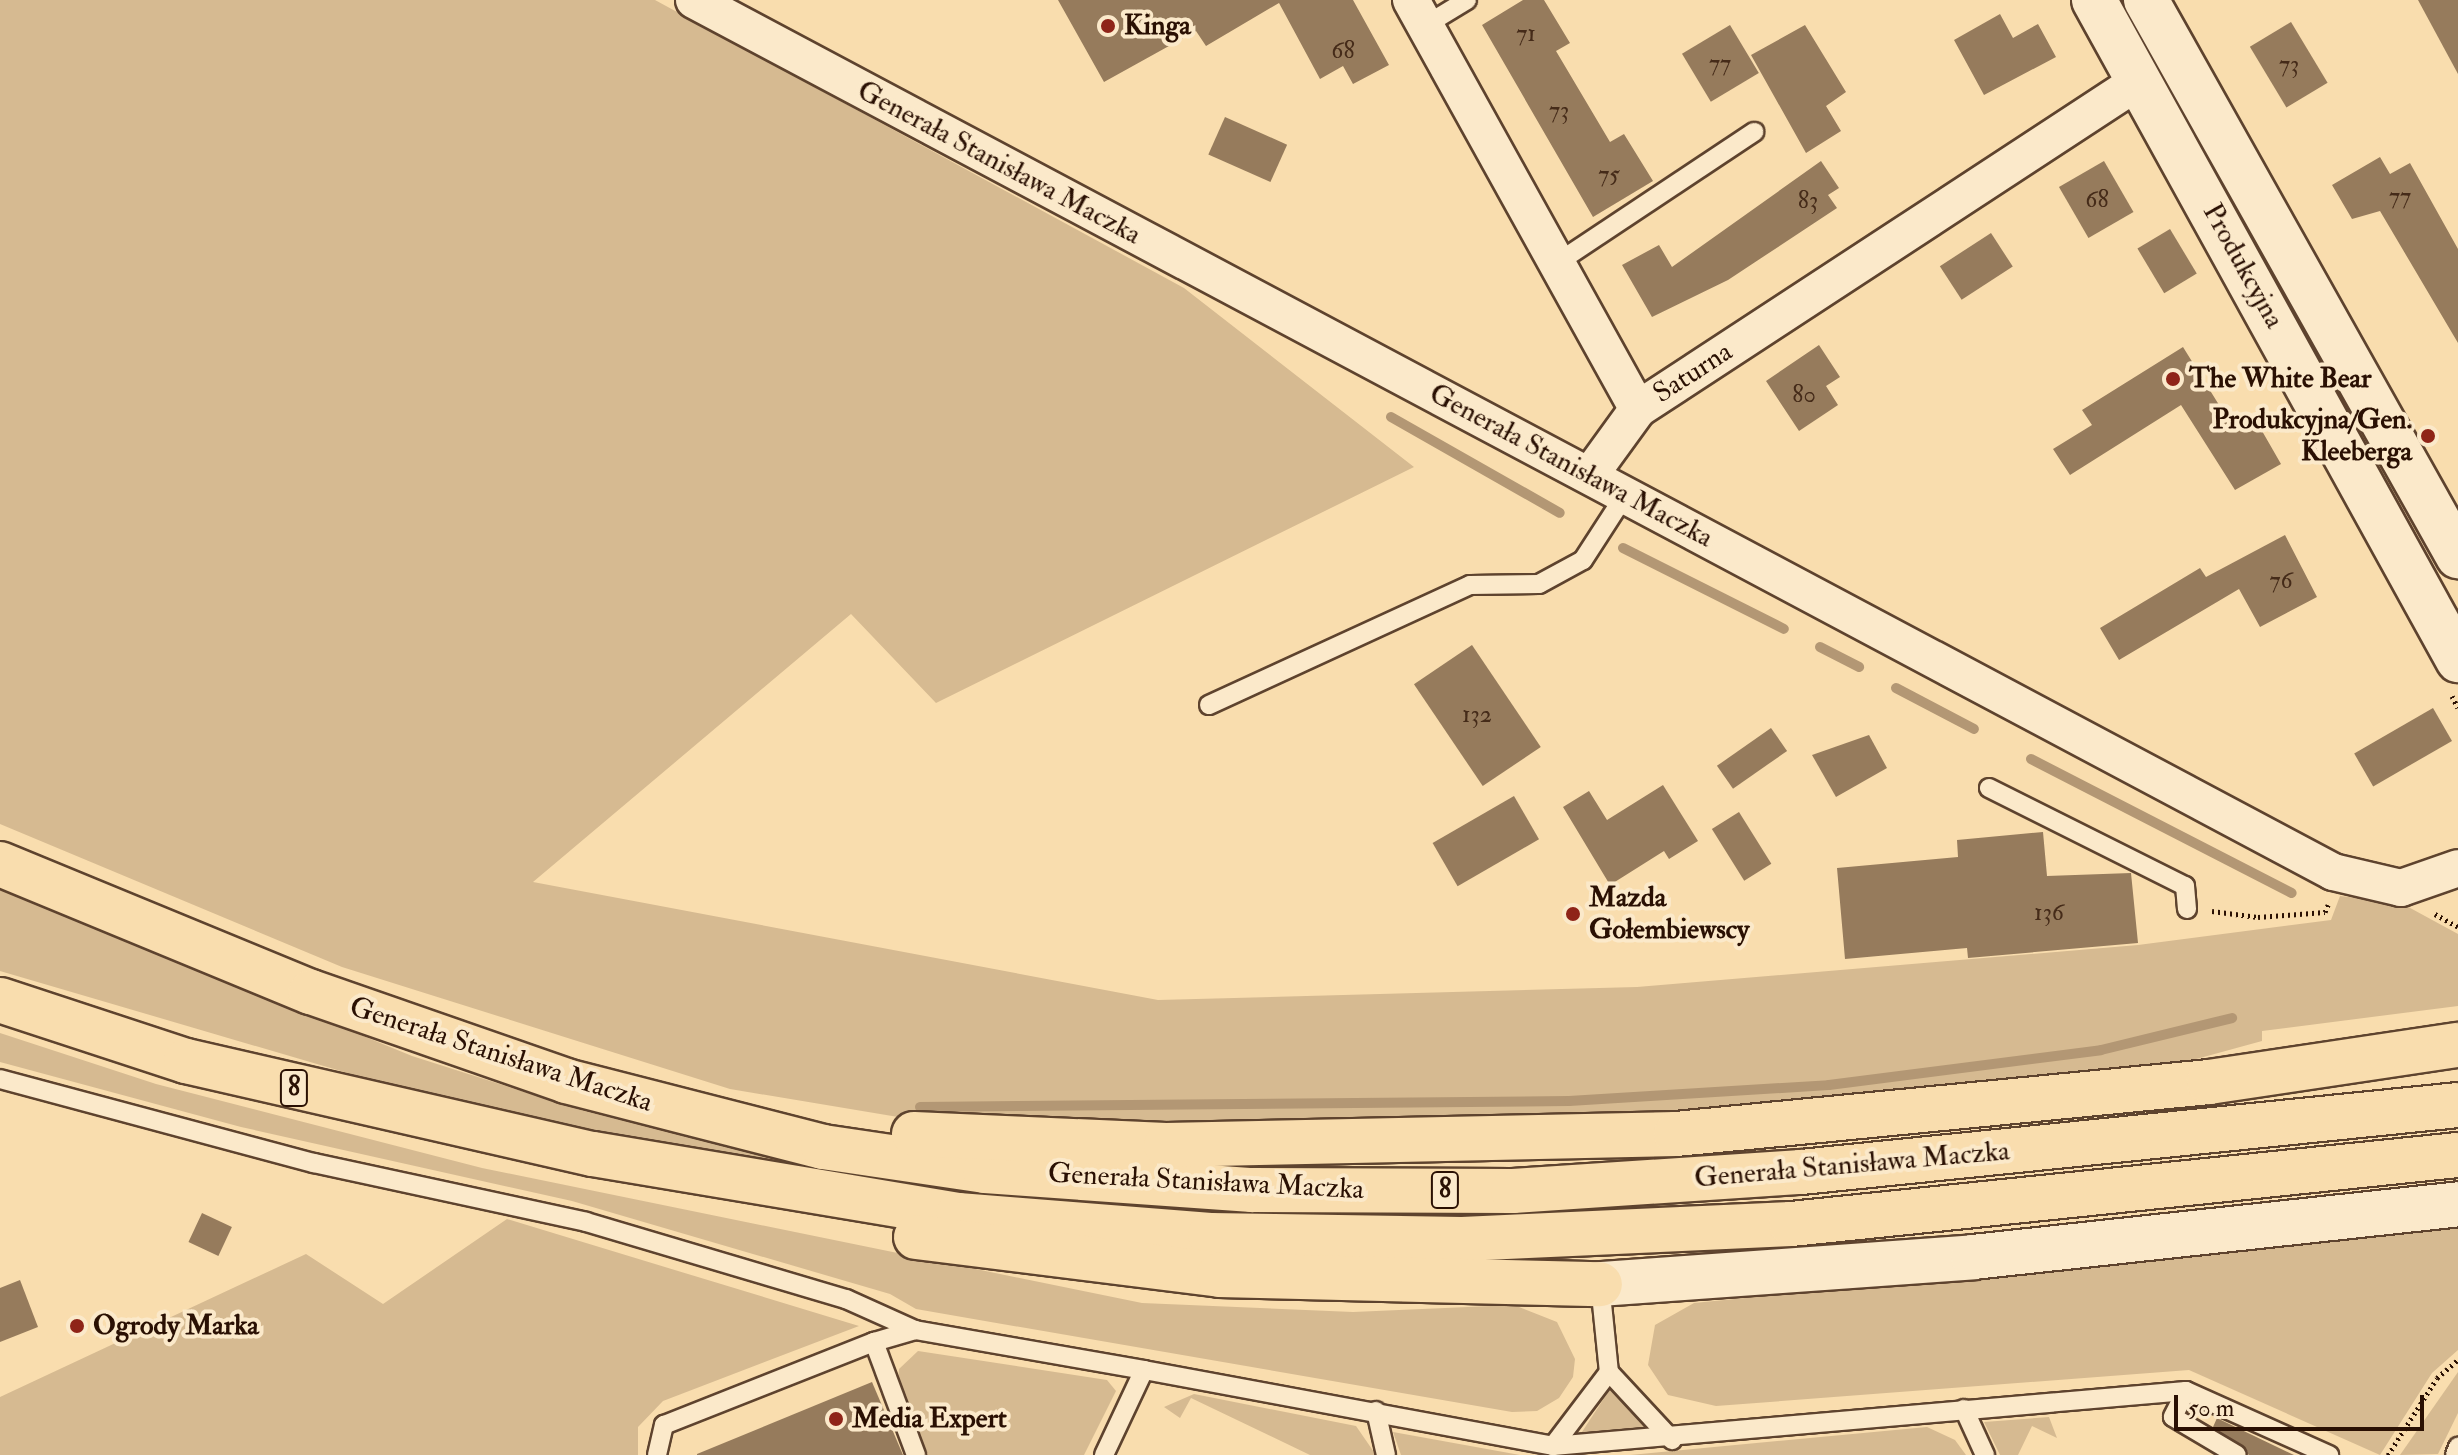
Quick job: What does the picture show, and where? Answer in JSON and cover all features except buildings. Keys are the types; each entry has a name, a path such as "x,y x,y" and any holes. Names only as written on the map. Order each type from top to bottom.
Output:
{"highway":[{"name":"Generała Stanisława Maczka","path":"0,864 445,1042 566,1081 823,1147 985,1171 1252,1190 1513,1191 1801,1172 2458,1105"},
{"name":"Generała Stanisława Maczka","path":"0,1000 201,1065 593,1154 958,1215 1210,1235 1462,1239 1791,1224 2458,1155"},
{"path":"445,1042 801,1119 940,1137 1166,1145 1676,1134 2209,1082 2458,1045"},
{"path":"593,1154 779,1212 1018,1255 1219,1275 1600,1284"}],"main road":[{"name":"Produkcyjna","path":"2094,0 2306,378 2458,660"},
{"name":"Produkcyjna","path":"2146,0 2458,556"},
{"path":"2306,378 2345,357"},
{"path":"1600,1284 1973,1257 2458,1204"}],"street":[{"name":"Generała Stanisława Maczka","path":"694,0 2340,874 2401,888 2458,868"},
{"name":"Saturna","path":"1418,13 1638,409 2139,81"},
{"path":"1590,475 1638,409"}],"lane":[{"path":"1418,13 1467,0"},
{"path":"1557,263 1754,132"},
{"path":"1209,705 1470,585 1539,584 1583,560 1625,495"},
{"path":"1989,788 2185,886 2187,909"},
{"path":"0,1079 314,1163 586,1222 846,1299 915,1330 1376,1411 1553,1446 1672,1440 1964,1409 2186,1391 2329,1455"},
{"path":"1600,1284 1609,1372 1672,1440"},
{"path":"657,1455 664,1425 874,1342 915,1330"},
{"path":"874,1342 916,1455"},
{"path":"1104,1455 1144,1370"},
{"path":"1553,1446 1609,1372"},
{"path":"2186,1391 2173,1417 2237,1455"},
{"path":"1964,1409 1985,1455"},
{"path":"1376,1411 1386,1455"},
{"path":"2455,1455 2458,1447"}],"path":[{"path":"2223,912 2325,912 2340,874"},
{"path":"2388,1455 2437,1378 2458,1360"}],"shaded area":[{"path":"0,0 655,0 1184,288 1414,467 936,703 851,614 533,882 1158,1000 1637,987 2138,945 2331,920 2340,896 2401,903 2458,934 2458,1006 2262,1031 2262,1041 2178,1064 1627,1118 934,1123 730,1089 342,967 0,824"},
{"path":"0,887 412,1056 584,1111 840,1173 703,1153 402,1089 0,971"},
{"path":"0,1033 156,1084 482,1168 1142,1303 1353,1312 1514,1305 1557,1322 1575,1359 1573,1377 1559,1398 1537,1411 1512,1412 916,1309 890,1294 572,1201 241,1127 0,1062"},
{"path":"507,1219 859,1326 663,1401 638,1427 638,1455 0,1455 0,1397 306,1254 383,1304"},
{"path":"2458,1227 2458,1350 2432,1373 2380,1455 2189,1370 1716,1406 1668,1395 1648,1365 1655,1325 1694,1303"},
{"path":"918,1351 1107,1380 1116,1391 1084,1455 928,1455 898,1381 899,1369"},
{"path":"2458,1372 2458,1413 2438,1454 2400,1455"},
{"path":"1612,1386 1648,1431 1580,1435"},
{"path":"1194,1394 1356,1426 1376,1455 1310,1455 1191,1398 1180,1418 1164,1407"},
{"path":"2049,1417 2057,1438 2032,1426 2018,1455 2000,1455 1984,1422"},
{"path":"1927,1427 1955,1440 1966,1455 1630,1455"},
{"path":"1393,1432 1520,1455 1401,1455"}],"waterway":[{"path":"1391,417 1560,513"},
{"path":"1623,548 1784,629"},
{"path":"1820,647 1859,667"},
{"path":"1896,688 1974,729"},
{"path":"2031,759 2292,893"},
{"path":"920,1107 1569,1101 1829,1085 2101,1050 2232,1018"}],"place":[{"name":"Kinga","path":"1108,26"},
{"name":"The White Bear","path":"2173,379"},
{"name":"Produkcyjna/Gen. Kleeberga","path":"2428,436"},
{"name":"Mazda Gołembiewscy","path":"1573,914"},
{"name":"Ogrody Marka","path":"77,1326"},
{"name":"Media Expert","path":"836,1419"}]}
